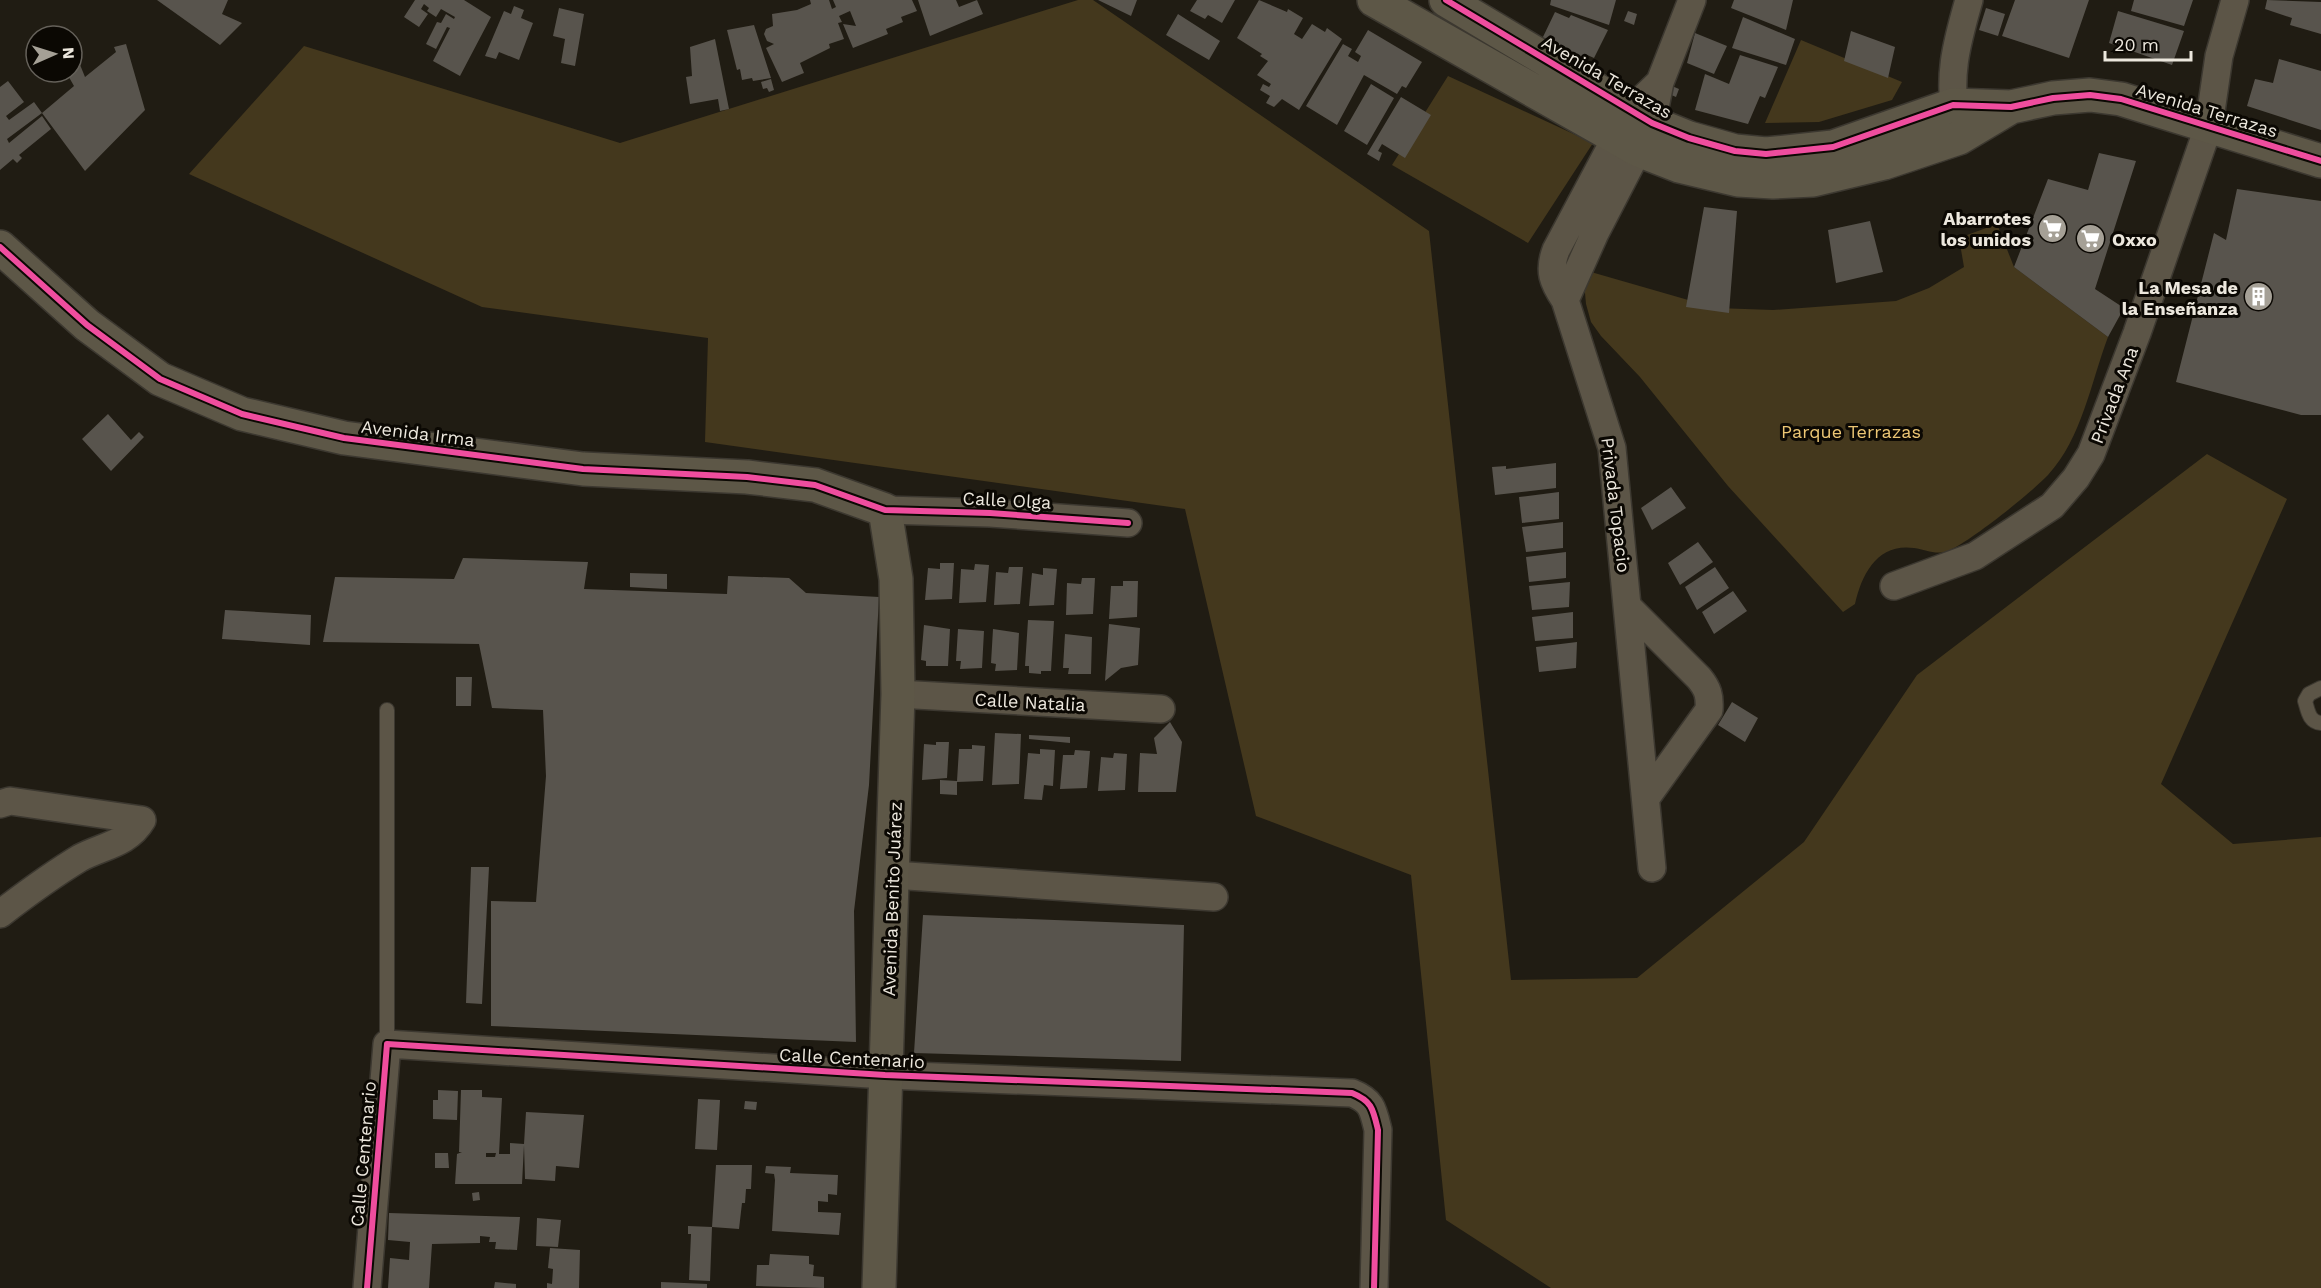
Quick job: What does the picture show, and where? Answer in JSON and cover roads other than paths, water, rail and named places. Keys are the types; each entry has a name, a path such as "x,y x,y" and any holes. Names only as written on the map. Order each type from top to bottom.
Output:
{"street":[{"name":"Avenida Terrazas","path":"1446,0 1634,131 1689,138 1735,151 1766,154 1833,147 1953,105 2011,107 2053,98 2090,95 2121,99 2321,161"},
{"name":"Privada Topacio","path":"1652,868 1612,447 1565,300 1583,228 1660,82 1692,0"},
{"path":"1959,138 1953,105 1953,54 1969,0"},
{"name":"Privada Ana","path":"1894,586 1976,556 2052,506 2076,478 2096,443 2209,125 2218,56 2235,0"},
{"name":"Avenida Terrazas","path":"1386,3 1634,131 1712,175 1738,180 1773,182 1840,175 1959,138 2011,107"},
{"name":"Avenida Irma","path":"0,247 87,326 160,379 242,414 344,438 583,470 747,477 815,485 885,510"},
{"name":"Calle Olga","path":"885,510 990,513 1128,523"},
{"name":"Avenida Benito Juárez","path":"879,1288 898,694 896,579 885,510"},
{"path":"1628,607 1699,678 1706,686 1710,698 1708,710 1646,798"},
{"name":"Calle Natalia","path":"898,694 1161,709"},
{"path":"0,804 10,801 142,820 128,837 82,857 0,914"},
{"path":"893,876 1214,897"},
{"name":"Calle Centenario","path":"367,1288 387,1044 885,1076 1352,1093 1366,1099 1374,1112 1378,1130 1374,1288"}],"lane":[{"path":"2321,688 2309,694 2305,701 2308,716 2321,723"},
{"path":"387,710 387,1044"}],"place":[{"name":"Abarrotes los unidos","path":"2052,228"},
{"name":"Oxxo","path":"2091,239"},
{"name":"La Mesa de la Enseñanza","path":"2259,297"}],"park label":[{"name":"Parque Terrazas","path":"1851,431"}]}
